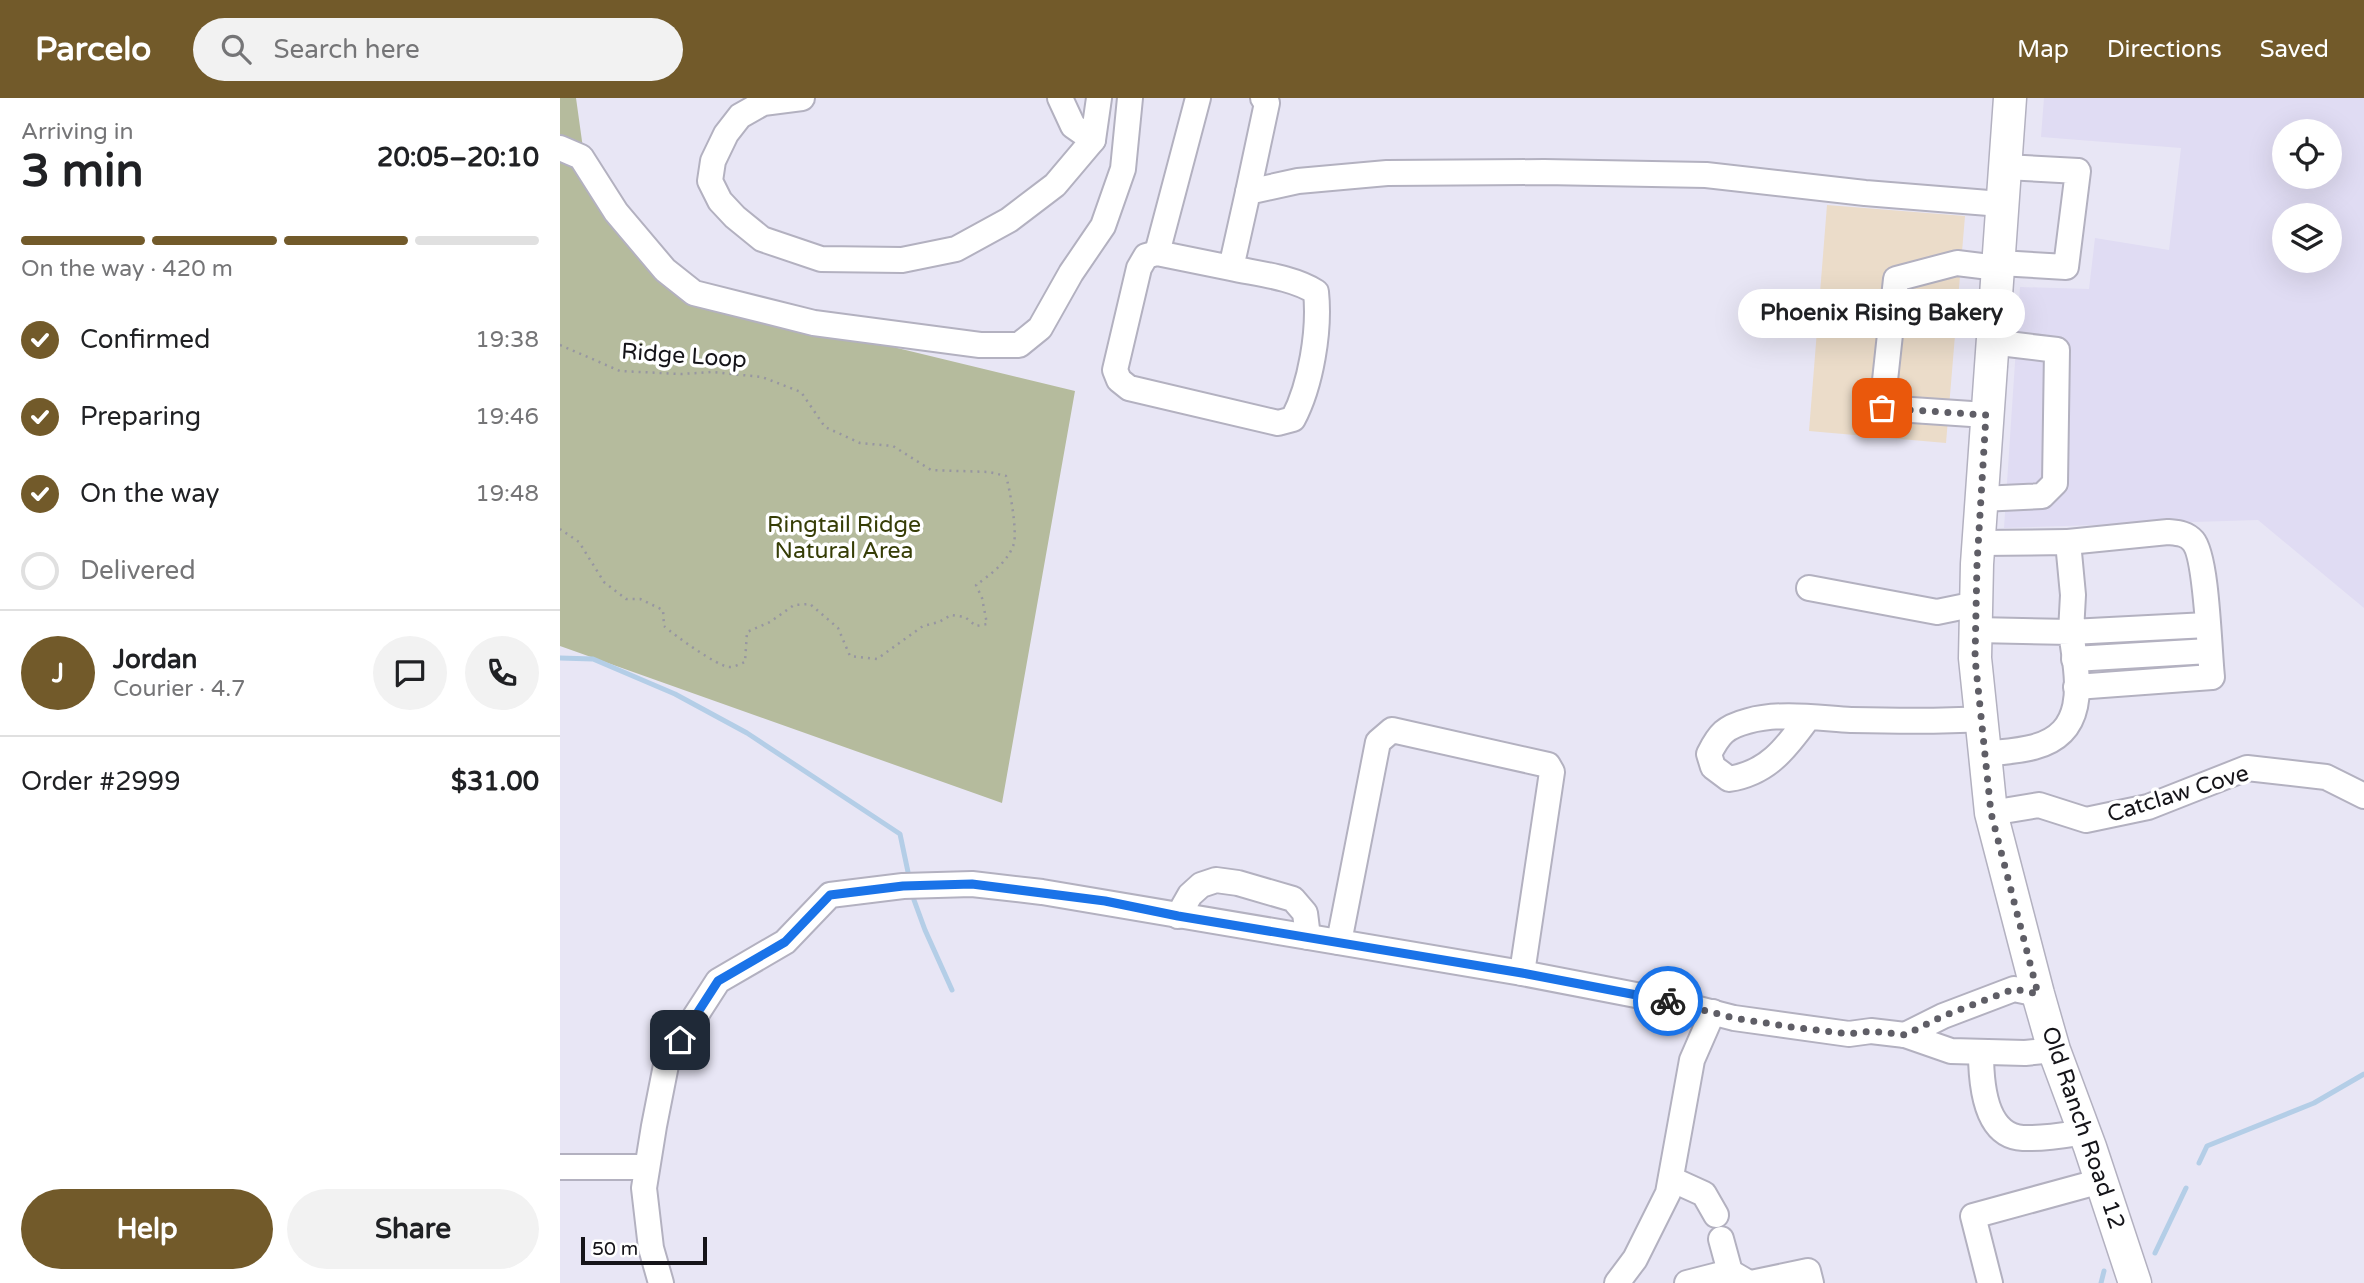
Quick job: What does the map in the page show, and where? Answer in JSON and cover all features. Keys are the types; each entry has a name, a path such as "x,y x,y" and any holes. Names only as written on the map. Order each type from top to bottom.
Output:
{"main road":[{"name":"Old Ranch Road 12","path":"2010,98 1986,415 1976,617 1975,658 1991,813 2054,1050 2136,1283"}],"street":[{"path":"802,98 763,103 740,116 726,134 713,161 710,181 720,201 762,239 821,259 902,260 956,248 1009,220 1055,185 1093,140 1099,98"},
{"path":"1060,98 1073,126 1093,140"},
{"path":"560,148 581,157 616,212 665,270 694,293 814,323 980,345 1019,345 1040,328 1103,226 1123,169 1130,98"},
{"path":"1157,253 1198,98"},
{"path":"1231,268 1267,103 1263,98"},
{"path":"1986,415 1882,408 1896,279 1957,263 2066,267 2078,171 2005,167"},
{"path":"1248,192 1298,181 1387,173 1544,172 1706,175 1865,193 2001,204"},
{"path":"1157,253 1231,268 1278,278 1316,292 1315,342 1301,404 1293,419 1278,423 1129,388 1119,380 1115,370 1139,268 1146,256 1157,253"},
{"path":"1982,499 2042,496 2055,483 2057,350 1992,342"},
{"path":"1979,543 2068,542 2168,532 2184,534 2192,540 2199,556 2212,677 2076,687"},
{"path":"1985,754 2033,748 2050,741 2066,729 2075,713 2076,687 2071,632 2073,595 2068,542"},
{"path":"1809,589 2071,632 2207,625"},
{"path":"2074,659 2209,651"},
{"path":"1808,718 1922,723 1982,719"},
{"path":"1339,942 1378,741 1392,730 1548,765 1552,772 1522,973"},
{"name":"Catclaw Cove","path":"1991,813 2039,805 2086,820 2148,807 2247,768 2326,777 2364,796"},
{"path":"1178,916 1190,895 1201,886 1216,880 1238,883 1293,899 1305,913 1308,937"},
{"path":"662,1283 650,1238 644,1188 667,1060 718,981 785,942 830,895 903,886 972,884 1105,901 1178,916 1522,973 1757,1021 1849,1034 1871,1031 1905,1035 1951,1051 2025,1054 2054,1050"},
{"path":"1905,1035 1943,1016 2014,989 2038,994"},
{"path":"1617,1283 1635,1259 1668,1193 1692,1060 1713,1012"},
{"path":"1981,1052 1986,1100 1993,1120 2005,1133 2020,1138 2085,1132"},
{"path":"560,1167 647,1167"},
{"path":"1671,1179 1704,1194 1743,1279"},
{"path":"1990,1283 1973,1216 2101,1181"},
{"path":"1688,1283 1808,1271 1811,1283"}],"path":[{"name":"Ridge Loop","path":"560,345 620,371 681,374 712,372 762,377 800,392 825,427 860,443 893,446 932,470 989,471 1006,476 1011,492 1014,543 1006,558 976,585 982,598 986,624 976,626 965,617 951,615 940,622 923,626 877,659 849,656 838,628 810,604 794,605 770,622 747,632 745,662 733,667 720,665 676,637 664,626 663,610 640,599 626,599 604,582 579,542 560,529"}],"shaded area":[{"path":"2044,98 2364,98 2364,608 2258,520 2004,528 2020,287 2089,289 2095,238 2169,250 2181,148 2041,137"},
{"path":"1827,205 1965,216 1946,443 1809,431"}],"green space":[{"name":"Ringtail Ridge Natural Area","path":"560,98 576,98 587,177 674,294 1075,391 1002,803 560,646"}],"waterway":[{"path":"560,658 593,659 675,694 747,733 900,834 908,872"},
{"path":"914,900 952,990"},
{"path":"2199,1163 2207,1146 2314,1103 2364,1074"},
{"path":"2155,1253 2186,1188"},
{"path":"2101,1283 2104,1271"}],"way so far":[{"path":"1668,1001 1734,1018 1791,1027 1849,1034 1871,1031 1905,1035 1943,1016 2014,989 2038,994 1991,813 1975,658 1977,564 1986,415 1882,408"}],"place":[{"name":"Phoenix Rising Bakery","path":"1882,408"}],"route":[{"path":"680,1040 718,981 785,942 830,895 903,886 972,884 1105,901 1668,1001"}]}
